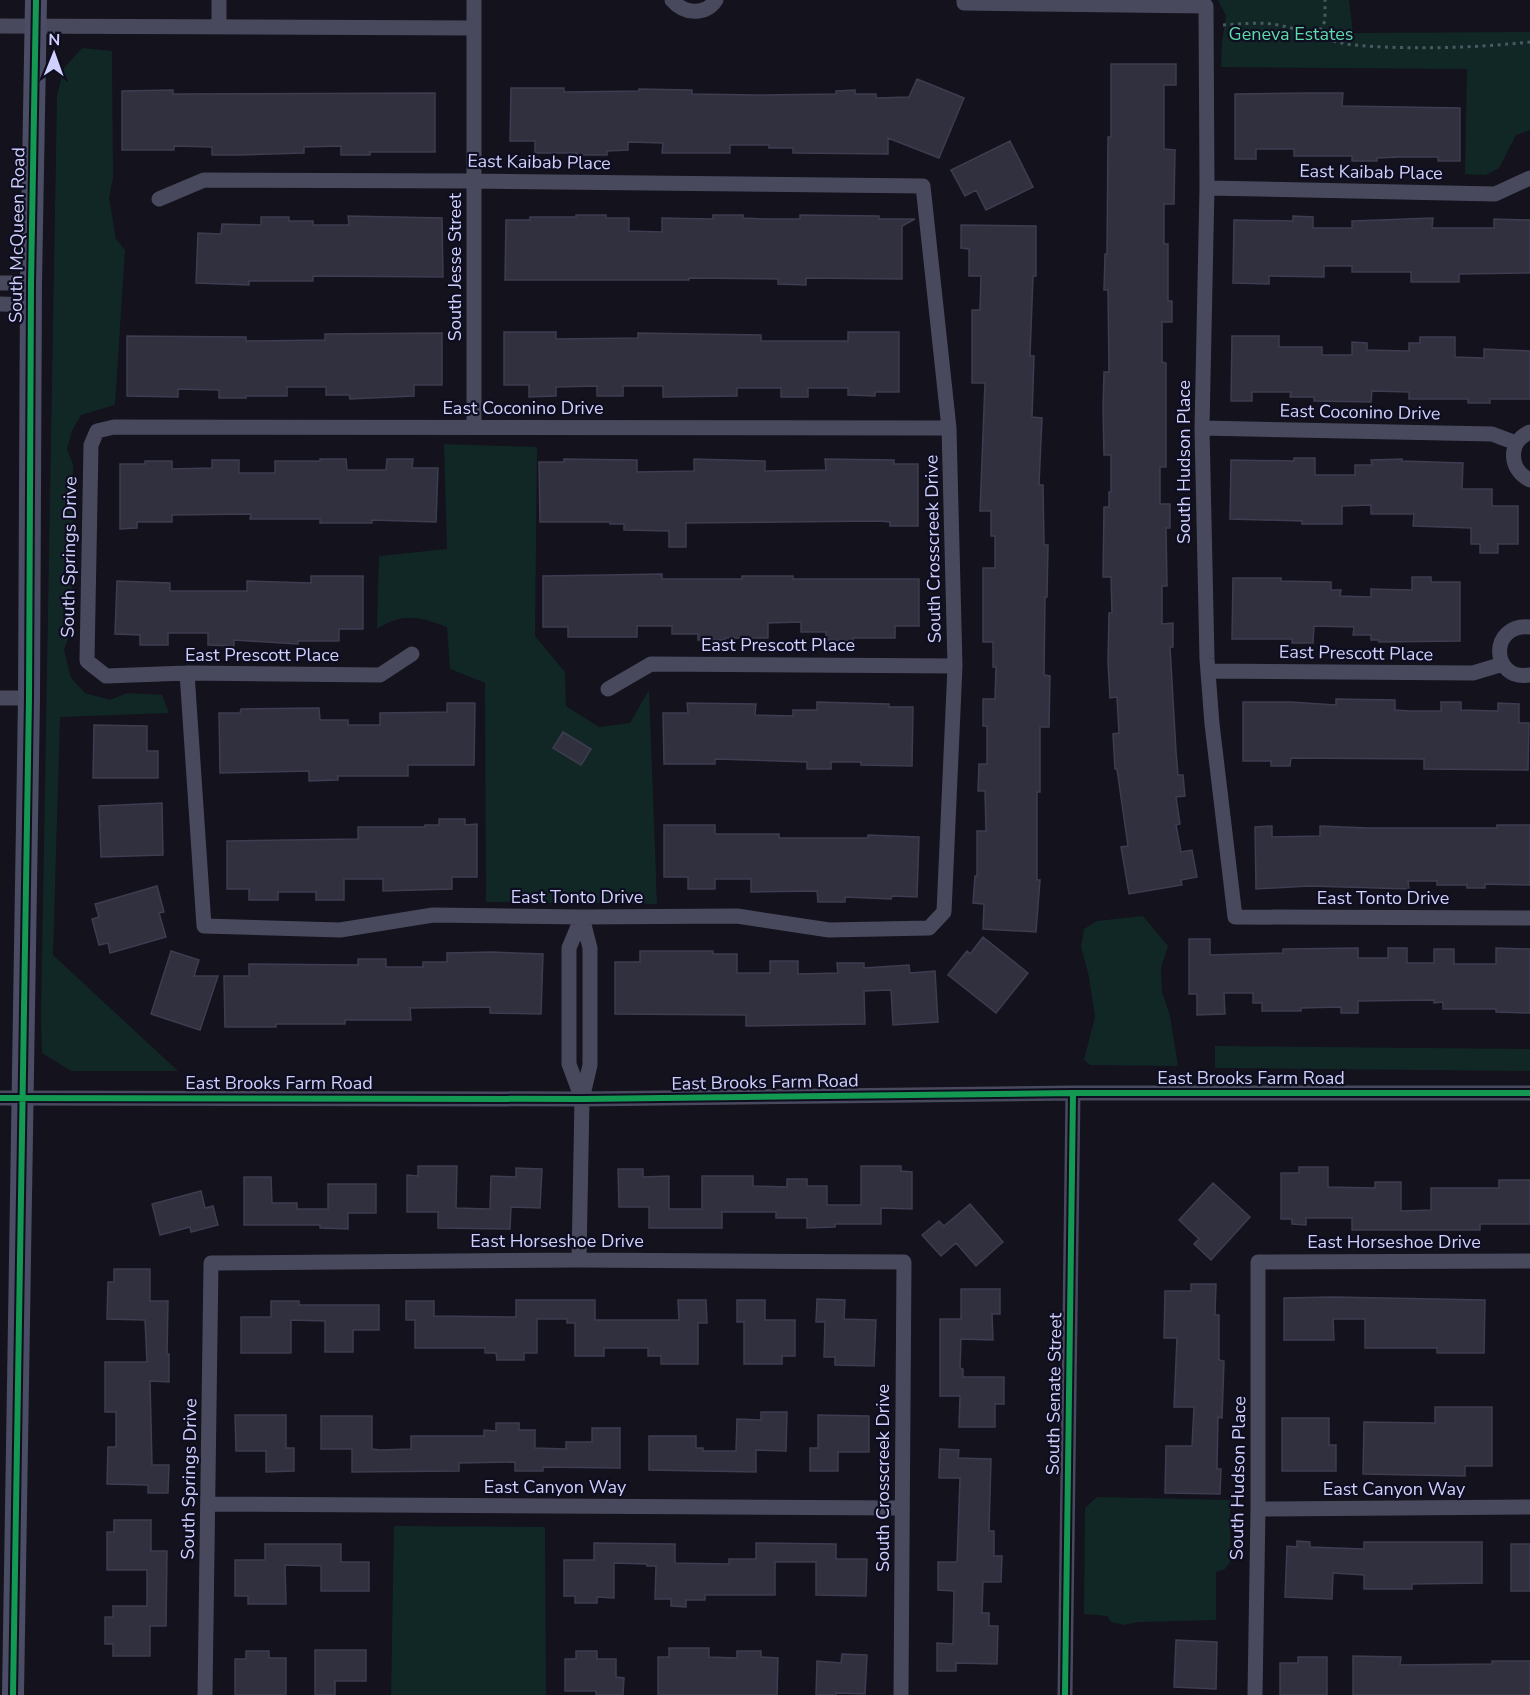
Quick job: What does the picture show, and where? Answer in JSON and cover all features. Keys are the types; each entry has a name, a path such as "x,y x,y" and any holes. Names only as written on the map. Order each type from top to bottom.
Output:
{"main road":[{"name":"South McQueen Road","path":"13,1695 7,1630 11,1098 29,698 31,294 36,0"}],"street":[{"path":"219,0 219,27"},
{"name":"South Jesse Street","path":"474,0 474,427"},
{"path":"672,0 681,9 699,12 705,10 716,0"},
{"name":"South Hudson Place","path":"964,1 1206,6 1207,188 1202,428 1208,671 1212,724 1235,917"},
{"path":"0,26 474,28"},
{"name":"East Kaibab Place","path":"1207,188 1495,194 1530,178"},
{"name":"East Kaibab Place","path":"159,199 204,180 923,186"},
{"name":"South Crosscreek Drive","path":"923,186 950,428 955,666 944,912"},
{"path":"0,283 31,294"},
{"path":"0,304 31,294"},
{"name":"East Coconino Drive","path":"97,431 114,427 950,428"},
{"name":"East Coconino Drive","path":"1202,428 1492,434 1516,443"},
{"name":"South Springs Drive","path":"97,431 91,445 87,661 106,676"},
{"path":"1530,432 1516,443 1513,451 1515,465 1523,476 1530,480"},
{"path":"1530,627 1512,630 1502,640 1499,650 1503,664 1515,674 1530,675"},
{"name":"East Prescott Place","path":"106,676 380,675 412,654"},
{"name":"East Prescott Place","path":"608,689 651,664 955,666"},
{"name":"East Prescott Place","path":"1208,671 1473,674 1503,664"},
{"name":"East Tonto Drive","path":"187,674 204,926 340,930 434,915 738,916 829,930 929,928 944,912"},
{"path":"0,699 29,698"},
{"path":"582,917 569,948 569,1064 582,1099"},
{"path":"579,1260 582,1099 590,1065 590,948 582,917"},
{"name":"East Tonto Drive","path":"1235,917 1530,918"},
{"name":"East Brooks Farm Road","path":"11,1098 582,1099 1073,1093 1530,1093"},
{"name":"South Senate Street","path":"1065,1695 1073,1093"},
{"name":"East Horseshoe Drive","path":"210,1263 579,1260 904,1262"},
{"name":"East Horseshoe Drive","path":"1258,1262 1530,1261"},
{"name":"South Crosscreek Drive","path":"901,1695 904,1262"},
{"name":"South Hudson Place","path":"1255,1695 1258,1262"},
{"name":"South Springs Drive","path":"205,1695 210,1263"},
{"name":"East Canyon Way","path":"208,1504 902,1508"},
{"name":"East Canyon Way","path":"1258,1509 1530,1508"}],"path":[{"path":"1316,37 1325,21 1325,0"},
{"path":"1206,26 1264,23 1352,45 1395,47 1501,45 1530,42"}],"green space":[{"name":"Geneva Estates","path":"1218,0 1349,0 1353,33 1530,32 1530,130 1516,135 1499,168 1486,175 1465,174 1467,69 1221,67 1226,16"},
{"path":"82,48 112,51 113,178 109,198 116,239 125,250 115,405 81,415 72,431 67,449 73,464 72,627 64,650 71,678 85,693 110,700 127,693 162,695 169,713 60,717 53,955 178,1071 71,1071 42,1053 57,96 64,68"},
{"path":"444,444 537,447 535,636 565,672 566,706 599,727 630,723 649,690 657,904 486,902 485,683 450,669 447,627 420,619 404,618 377,629 379,556 447,549"},
{"path":"1143,916 1168,946 1161,968 1162,992 1170,1016 1178,1066 1090,1065 1084,1060 1095,1017 1089,977 1081,947 1084,929 1097,921"},
{"path":"1215,1046 1530,1049 1530,1071 1215,1068"},
{"path":"1097,1497 1230,1500 1230,1562 1225,1569 1216,1572 1216,1620 1138,1622 1124,1625 1111,1622 1107,1616 1084,1614 1085,1508"},
{"path":"394,1526 545,1527 546,1695 391,1695"}],"building":[{"path":"1111,64 1176,64 1176,85 1164,85 1164,149 1175,150 1174,204 1164,204 1164,244 1168,244 1168,301 1172,301 1172,322 1162,322 1162,362 1166,363 1166,467 1160,467 1160,504 1170,504 1170,528 1166,528 1167,586 1162,586 1162,624 1173,623 1173,647 1170,647 1176,752 1178,775 1183,775 1185,796 1176,797 1180,824 1176,825 1181,852 1192,850 1197,877 1181,880 1182,885 1129,894 1121,847 1128,846 1117,769 1115,769 1113,734 1119,733 1117,697 1110,698 1108,662 1109,613 1112,613 1111,577 1103,577 1104,507 1109,507 1109,492 1111,492 1111,455 1104,455 1103,408 1104,372 1109,372 1108,290 1104,290 1105,254 1107,254 1108,137 1111,137"},
{"path":"917,79 964,98 939,158 888,138 888,154 793,153 793,148 769,148 769,145 730,145 730,153 662,153 663,143 628,142 628,150 607,151 607,155 577,155 577,153 535,153 535,141 510,141 511,88 564,88 564,92 639,91 639,89 692,90 692,94 758,95 836,94 836,91 855,90 855,94 876,94 876,98 909,97"},
{"path":"173,90 173,94 435,93 435,152 370,152 370,155 341,155 341,146 304,147 304,153 239,155 212,155 212,147 174,146 174,150 122,150 122,91"},
{"path":"1343,93 1342,106 1460,108 1460,161 1438,161 1438,157 1400,157 1377,158 1377,161 1352,161 1352,156 1294,156 1294,149 1256,149 1256,159 1235,159 1235,94"},
{"path":"1010,141 1033,187 986,210 976,190 965,196 951,170"},
{"path":"576,215 629,218 629,231 662,232 662,218 713,219 713,215 743,215 743,218 766,219 800,219 800,215 915,219 902,226 902,279 806,278 806,285 778,284 778,279 505,280 506,220 530,220 530,217 576,217"},
{"path":"348,216 442,218 443,277 313,276 313,281 249,281 249,285 196,283 198,233 221,234 222,224 261,225 261,217 289,217 289,221 313,221 313,225 349,225"},
{"path":"1293,216 1313,217 1313,228 1352,228 1352,221 1433,218 1432,228 1494,228 1494,219 1530,220 1530,273 1459,274 1459,282 1411,282 1411,272 1352,272 1352,266 1324,266 1324,277 1269,276 1269,284 1233,283 1234,220 1293,221"},
{"path":"961,225 1036,226 1036,276 1033,276 1030,356 1034,356 1032,417 1042,418 1039,485 1043,485 1044,545 1048,545 1044,675 1050,676 1049,727 1040,727 1037,880 1040,880 1036,932 983,929 984,904 973,903 975,876 977,876 977,831 986,831 985,791 978,791 979,764 987,764 987,726 983,726 983,699 995,699 996,667 993,667 993,642 983,642 983,568 995,568 995,536 991,536 991,511 980,511 985,383 972,383 972,310 980,310 981,276 969,276 969,249 961,248"},
{"path":"504,332 556,332 556,339 638,338 638,333 761,335 761,341 848,341 848,332 899,332 899,392 875,392 875,396 848,395 848,388 808,388 808,397 781,397 781,388 737,388 737,396 663,397 663,386 623,386 623,396 597,396 597,386 556,387 556,396 529,397 529,385 504,385"},
{"path":"442,333 442,385 414,385 414,396 350,399 349,395 326,395 326,387 287,387 287,396 219,398 219,390 178,389 178,397 127,396 127,336 246,337 246,341 325,340 325,334"},
{"path":"1232,336 1279,336 1279,347 1322,347 1322,355 1352,355 1352,342 1367,343 1367,350 1409,351 1409,343 1420,343 1420,337 1455,337 1455,357 1484,358 1484,349 1530,351 1530,399 1490,399 1490,403 1468,403 1468,399 1409,399 1409,392 1372,391 1371,402 1314,401 1314,397 1290,397 1291,392 1252,392 1252,401 1231,401"},
{"path":"1294,458 1315,458 1315,475 1355,475 1355,465 1372,465 1371,460 1402,459 1402,461 1463,463 1462,489 1492,489 1492,506 1518,506 1518,544 1498,544 1498,553 1480,553 1480,544 1471,544 1471,528 1413,526 1414,514 1371,514 1371,505 1342,506 1342,524 1230,519 1231,460 1294,461"},
{"path":"320,459 346,459 347,470 386,470 387,459 413,459 412,468 438,468 436,522 372,520 372,523 320,523 320,519 250,519 251,514 172,515 172,522 137,522 137,528 120,529 120,464 172,461 172,469 212,468 212,460 239,460 239,473 275,473 275,461 320,461"},
{"path":"564,459 637,460 637,472 694,471 694,459 765,461 765,471 826,470 825,459 894,460 894,464 918,464 918,526 890,526 890,522 879,521 686,523 686,547 669,547 669,531 624,530 624,524 610,524 610,522 540,522 539,462 564,462"},
{"path":"662,574 662,579 742,579 742,576 793,576 793,579 919,579 919,626 895,626 895,638 853,638 853,641 826,640 826,632 801,632 801,622 768,623 768,638 725,638 725,640 698,640 698,634 672,634 672,626 637,626 637,637 568,637 568,627 543,627 543,576"},
{"path":"311,576 363,576 363,629 339,629 339,641 298,641 298,644 234,640 234,646 208,645 208,633 168,633 168,645 140,645 140,635 115,634 117,581 170,583 170,591 247,591 247,581 311,583"},
{"path":"1412,577 1431,577 1431,582 1460,582 1460,641 1379,642 1379,640 1371,640 1371,635 1353,635 1354,627 1314,626 1313,643 1292,643 1292,639 1232,639 1233,578 1281,578 1281,581 1331,582 1331,590 1341,590 1340,596 1371,597 1371,589 1412,590"},
{"path":"1336,699 1395,700 1395,710 1410,711 1441,711 1441,702 1461,702 1461,710 1498,711 1498,703 1519,704 1519,723 1529,723 1528,770 1424,769 1424,759 1291,758 1290,766 1271,766 1271,761 1243,761 1243,702 1336,705"},
{"path":"817,702 913,707 912,766 831,762 831,769 807,769 807,762 715,759 715,764 664,764 663,713 688,713 687,703 756,704 755,715 793,716 793,710 817,710"},
{"path":"447,703 475,703 474,765 408,765 408,776 338,776 338,780 309,781 309,771 220,773 219,713 240,713 241,709 319,708 320,720 348,720 348,725 380,725 380,713 447,712"},
{"path":"94,725 147,726 147,751 158,751 158,778 93,778"},
{"path":"563,732 591,749 581,765 553,748"},
{"path":"162,803 163,855 101,857 99,806"},
{"path":"439,819 465,819 465,825 477,824 477,877 452,877 452,889 383,891 383,879 344,879 344,900 316,900 316,892 278,892 278,900 249,900 249,889 227,889 227,841 358,839 358,827 425,827 425,825 439,825"},
{"path":"664,825 715,825 715,834 779,834 779,838 868,838 868,835 919,837 917,897 892,896 891,899 845,897 845,902 818,902 817,891 751,892 751,879 715,879 715,889 688,889 688,877 664,877"},
{"path":"1497,825 1530,825 1530,885 1485,884 1485,888 1467,888 1467,885 1437,885 1437,881 1408,881 1409,889 1309,886 1256,889 1255,827 1272,826 1272,837 1320,836 1320,826 1497,828"},
{"path":"157,886 164,912 159,913 166,937 110,953 108,943 99,945 92,919 99,917 95,904"},
{"path":"983,937 1028,973 996,1013 948,975 967,951 970,954"},
{"path":"1189,939 1210,939 1210,955 1283,953 1283,949 1358,948 1358,958 1388,958 1388,948 1407,948 1407,963 1434,963 1434,949 1454,949 1454,964 1496,964 1496,948 1530,949 1530,1013 1496,1012 1496,1009 1443,1009 1443,1002 1434,1003 1434,1000 1358,1001 1358,1013 1341,1013 1341,1007 1301,1008 1301,1011 1262,1011 1262,1003 1253,1003 1253,993 1224,993 1225,1014 1197,1015 1197,994 1189,994"},
{"path":"171,951 199,960 194,976 218,976 200,1030 151,1014"},
{"path":"640,951 713,951 713,954 737,954 737,973 770,973 770,961 798,961 798,974 838,973 837,963 864,963 864,968 909,965 910,973 935,971 938,1022 893,1025 891,990 864,991 865,1024 746,1026 746,1015 615,1014 615,962 640,962"},
{"path":"447,953 543,954 541,1014 490,1013 490,1007 410,1008 411,1020 345,1020 345,1024 225,1027 224,976 249,976 249,964 358,965 358,959 386,959 386,967 423,967 423,962 447,962"},
{"path":"418,1166 457,1166 456,1208 490,1209 491,1176 516,1177 516,1168 542,1169 540,1208 511,1207 510,1229 438,1228 438,1212 407,1212 407,1175 418,1176"},
{"path":"861,1166 901,1166 901,1171 912,1172 912,1209 881,1208 881,1224 835,1224 835,1227 807,1228 807,1218 776,1218 776,1212 722,1212 722,1228 649,1228 649,1207 619,1207 618,1169 643,1169 643,1177 669,1176 669,1209 702,1209 702,1176 753,1176 753,1186 787,1187 787,1179 807,1179 807,1186 827,1186 827,1205 861,1205"},
{"path":"1299,1167 1328,1167 1328,1187 1375,1188 1375,1182 1401,1182 1401,1211 1431,1210 1431,1188 1499,1188 1499,1180 1530,1180 1530,1224 1480,1224 1480,1230 1352,1230 1352,1218 1306,1218 1306,1225 1292,1224 1292,1219 1281,1219 1281,1173 1299,1173"},
{"path":"244,1177 271,1177 272,1203 297,1203 297,1209 328,1209 328,1184 376,1184 376,1213 348,1213 348,1229 320,1228 320,1225 244,1225"},
{"path":"1213,1183 1250,1217 1211,1260 1194,1244 1199,1239 1179,1220"},
{"path":"201,1191 205,1208 213,1206 218,1225 191,1232 190,1227 160,1235 152,1204"},
{"path":"970,1204 1003,1242 976,1266 956,1243 941,1256 922,1235 939,1221 944,1226"},
{"path":"114,1269 150,1269 150,1301 168,1301 169,1382 150,1381 152,1465 169,1465 168,1493 148,1493 148,1485 107,1484 108,1447 116,1447 116,1412 105,1412 105,1362 147,1362 145,1320 107,1319 108,1282 114,1282"},
{"path":"1191,1284 1216,1284 1215,1315 1219,1315 1219,1360 1224,1361 1222,1418 1218,1417 1217,1469 1221,1469 1220,1494 1165,1493 1166,1446 1192,1446 1194,1407 1174,1407 1177,1338 1164,1338 1165,1291 1191,1291"},
{"path":"961,1289 1000,1289 1000,1314 992,1314 993,1340 961,1339 960,1368 963,1369 963,1377 1004,1377 1004,1404 995,1404 995,1427 959,1427 960,1396 940,1396 940,1319 961,1319"},
{"path":"1284,1298 1485,1300 1484,1353 1437,1353 1437,1348 1365,1348 1365,1319 1333,1319 1334,1340 1284,1340"},
{"path":"817,1299 845,1300 844,1319 876,1320 874,1366 835,1365 835,1357 824,1357 825,1322 816,1322"},
{"path":"516,1300 595,1300 595,1320 679,1320 678,1300 706,1300 707,1323 698,1323 698,1364 661,1364 661,1356 648,1356 648,1348 604,1348 604,1356 575,1356 575,1323 567,1323 567,1319 537,1319 537,1353 524,1353 524,1360 497,1360 496,1353 485,1353 485,1348 415,1348 415,1320 406,1320 406,1301 434,1301 434,1316 516,1317"},
{"path":"737,1300 765,1300 765,1320 795,1320 795,1356 782,1356 782,1364 744,1364 744,1322 737,1322"},
{"path":"271,1301 299,1301 299,1305 379,1305 379,1330 353,1330 353,1352 325,1352 325,1321 291,1320 291,1353 241,1353 241,1317 271,1317"},
{"path":"1435,1407 1492,1407 1492,1466 1465,1466 1465,1476 1363,1474 1364,1422 1435,1423"},
{"path":"761,1412 787,1412 786,1451 756,1450 756,1472 649,1470 649,1436 696,1436 696,1448 703,1448 703,1451 736,1451 737,1419 761,1420"},
{"path":"235,1415 286,1415 286,1448 294,1448 294,1471 266,1472 266,1451 236,1451"},
{"path":"818,1415 869,1416 869,1452 838,1452 838,1471 810,1471 810,1448 818,1448"},
{"path":"321,1416 372,1416 372,1449 380,1450 411,1449 411,1436 484,1436 484,1430 496,1431 496,1423 519,1423 519,1430 535,1430 535,1448 566,1449 566,1442 592,1442 592,1428 620,1428 620,1468 543,1467 543,1471 515,1471 515,1462 459,1463 459,1471 352,1472 352,1449 321,1449"},
{"path":"1282,1418 1329,1418 1329,1445 1336,1445 1336,1471 1282,1471"},
{"path":"940,1449 959,1450 958,1458 991,1459 989,1531 994,1531 994,1556 1002,1556 1001,1582 983,1582 982,1613 989,1613 989,1626 998,1626 997,1664 956,1663 956,1671 937,1671 937,1643 953,1644 954,1591 938,1590 938,1562 957,1562 960,1478 939,1478"},
{"path":"114,1520 151,1520 151,1551 167,1551 166,1626 150,1626 150,1656 113,1656 113,1644 105,1644 105,1617 113,1617 113,1606 147,1606 147,1570 107,1570 107,1532 114,1532"},
{"path":"1297,1541 1310,1542 1310,1547 1364,1549 1364,1542 1482,1542 1482,1583 1412,1584 1412,1589 1364,1589 1364,1575 1333,1573 1332,1599 1285,1597 1287,1546 1297,1547"},
{"path":"594,1543 675,1544 675,1563 729,1564 729,1559 756,1559 756,1543 836,1544 836,1559 867,1559 866,1596 816,1595 816,1562 775,1562 775,1595 705,1595 705,1600 686,1600 686,1607 671,1606 671,1599 655,1599 656,1566 614,1563 614,1598 597,1597 597,1603 575,1603 575,1596 564,1596 564,1560 594,1560"},
{"path":"265,1544 341,1544 341,1562 369,1562 369,1591 321,1591 321,1566 285,1565 286,1604 248,1604 248,1596 235,1596 235,1560 265,1560"},
{"path":"1511,1544 1530,1544 1530,1591 1511,1591"},
{"path":"1176,1640 1217,1642 1216,1689 1174,1687"},
{"path":"669,1648 709,1648 709,1657 737,1658 737,1651 761,1651 761,1657 778,1658 777,1695 658,1695 658,1657 669,1657"},
{"path":"315,1650 366,1650 366,1681 335,1681 335,1695 315,1695"},
{"path":"246,1651 269,1651 269,1658 286,1658 286,1695 235,1695 235,1659 246,1659"},
{"path":"576,1651 597,1651 597,1659 616,1659 616,1677 624,1678 623,1695 596,1695 596,1691 565,1691 565,1659 576,1659"},
{"path":"842,1654 867,1655 865,1694 816,1695 817,1661 841,1663"},
{"path":"1353,1656 1401,1657 1400,1665 1492,1664 1492,1661 1530,1661 1530,1695 1353,1695"},
{"path":"1298,1657 1327,1657 1327,1695 1280,1695 1280,1663 1298,1663"}],"cycle path":[{"path":"13,1695 29,698 31,283 36,0"},
{"path":"1,1098 582,1099 1073,1093 1530,1093"},
{"path":"1065,1695 1073,1093"}]}
